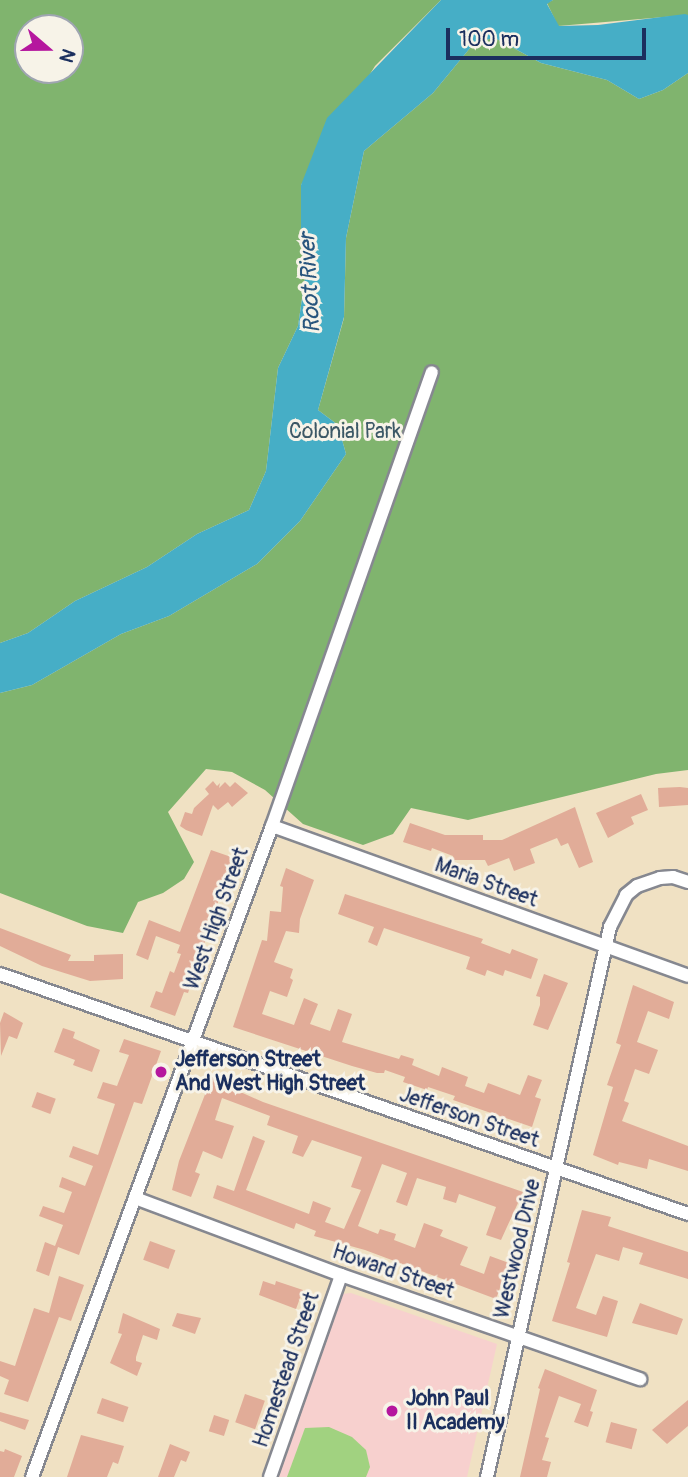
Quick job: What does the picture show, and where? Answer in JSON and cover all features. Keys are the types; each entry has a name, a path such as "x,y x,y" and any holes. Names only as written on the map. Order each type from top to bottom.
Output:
{"street":[{"name":"West High Street","path":"32,1477 272,826 432,372"},
{"name":"Maria Street","path":"272,826 688,976"},
{"name":"Westwood Drive","path":"487,1477 614,916 626,895 660,877 673,877 688,882"},
{"name":"Jefferson Street","path":"0,974 688,1214"},
{"name":"Howard Street","path":"135,1198 341,1275 640,1379"},
{"name":"Homestead Street","path":"270,1477 341,1275"}],"shaded area":[{"name":"John Paul II Academy","path":"351,1293 497,1344 467,1477 279,1477 342,1294"}],"green space":[{"path":"0,0 441,0 375,66 301,185 301,236 305,278 298,326 278,368 266,471 249,510 197,534 147,567 75,601 28,633 0,643"},
{"path":"553,0 688,0 688,15 558,26 547,3"},
{"name":"Colonial Park","path":"495,38 541,63 607,80 639,99 663,90 688,73 688,770 656,774 468,820 411,808 393,834 363,845 303,824 265,790 232,772 206,769 168,812 194,862 184,879 163,893 138,902 123,933 87,926 0,893 0,693 32,685 121,634 169,616 257,564 300,521 346,454 338,425 318,410 344,318 346,238 364,151 433,93 475,42"},
{"path":"329,1427 352,1437 366,1450 370,1467 366,1477 287,1477 305,1428"}],"water":[{"name":"Root River","path":"441,0 553,0 547,4 559,26 598,25 685,14 688,15 688,73 663,90 639,99 607,80 541,63 495,38 475,42 433,93 364,151 346,238 344,317 318,410 338,425 346,454 300,521 257,564 169,616 121,634 32,685 0,693 0,643 28,633 75,601 147,567 197,534 249,510 266,471 278,368 298,326 305,278 301,236 301,185 327,118"}],"building":[{"path":"213,781 217,786 220,783 219,788 225,782 230,787 235,782 248,793 232,807 228,802 218,810 213,805 202,836 180,826 185,812 192,814 194,808 209,794 205,789"},
{"path":"658,788 688,788 688,805 659,807"},
{"path":"641,794 648,810 631,817 634,824 608,838 596,813"},
{"path":"575,807 593,862 579,868 568,843 561,846 557,838 530,849 535,863 514,871 509,858 488,866 485,860 454,860 453,856 432,848 431,851 403,842 410,823 445,835 483,835 483,840 502,840"},
{"path":"211,850 237,859 232,874 228,872 188,993 184,992 175,1016 150,1007 156,991 162,993 170,971 174,973 181,954 177,953 180,945 156,936 148,960 136,955 149,920 180,932"},
{"path":"286,868 314,880 300,919 299,933 286,931 274,962 293,969 290,978 293,980 287,997 270,991 262,1014 294,1025 304,998 318,1004 310,1024 330,1031 338,1009 352,1014 342,1042 399,1059 401,1055 414,1059 412,1065 439,1076 442,1067 468,1077 465,1086 484,1093 488,1083 520,1095 528,1075 542,1080 535,1097 541,1099 532,1127 453,1100 455,1096 403,1082 405,1077 385,1070 384,1073 377,1073 352,1066 233,1027 262,940 267,941 270,911 281,912 283,887 280,886"},
{"path":"345,894 483,939 481,943 510,954 512,949 538,959 531,979 505,970 503,976 487,970 485,976 466,969 470,957 384,928 377,946 368,942 374,927 338,914"},
{"path":"0,928 71,955 68,961 94,961 94,955 123,954 123,979 90,981 42,966 0,946"},
{"path":"544,974 568,983 548,1030 533,1025 540,1005 540,997 536,996"},
{"path":"633,985 674,1002 669,1019 648,1011 637,1042 658,1050 649,1074 635,1069 624,1101 629,1103 622,1121 688,1146 688,1171 649,1159 647,1169 619,1162 618,1165 593,1155 613,1087 607,1085 621,1045 616,1043"},
{"path":"4,1012 23,1023 17,1039 9,1036 1,1056 0,1023"},
{"path":"63,1028 75,1032 73,1038 100,1050 92,1072 73,1065 75,1060 54,1052"},
{"path":"124,1039 161,1051 142,1104 134,1102 79,1255 58,1247 49,1276 36,1271 45,1242 55,1246 63,1225 39,1216 43,1206 64,1213 72,1192 59,1187 62,1177 85,1186 93,1166 69,1157 73,1146 98,1155 115,1104 97,1098 103,1082 117,1086 129,1055 119,1052"},
{"path":"213,1074 238,1084 236,1090 263,1102 523,1192 501,1240 486,1235 496,1207 459,1194 456,1203 443,1199 446,1187 417,1178 407,1206 396,1202 407,1173 382,1164 358,1226 378,1234 380,1229 396,1234 394,1240 415,1248 424,1223 443,1230 440,1236 468,1247 460,1265 484,1274 490,1256 509,1263 496,1299 365,1250 314,1236 316,1231 296,1223 294,1229 213,1198 217,1185 234,1191 253,1136 265,1141 246,1190 309,1214 313,1201 331,1208 325,1222 344,1229 361,1190 351,1187 362,1157 312,1140 303,1157 292,1153 298,1136 267,1125 270,1116 222,1098 215,1120 234,1126 222,1159 203,1151 195,1172 200,1174 191,1197 172,1190 179,1161"},
{"path":"37,1092 56,1099 50,1114 32,1107"},
{"path":"582,1210 611,1217 608,1226 688,1252 688,1279 639,1264 643,1253 623,1247 619,1261 596,1254 576,1308 596,1315 603,1296 618,1301 607,1337 552,1321 570,1263 567,1262"},
{"path":"150,1241 175,1250 169,1269 143,1260"},
{"path":"59,1276 84,1285 71,1321 59,1317 28,1402 4,1394 9,1380 0,1376 0,1361 15,1366 34,1308 49,1313"},
{"path":"263,1281 275,1285 276,1281 303,1290 296,1309 259,1295"},
{"path":"640,1303 683,1319 677,1335 632,1323"},
{"path":"123,1313 160,1329 157,1340 143,1335 136,1357 136,1361 142,1363 137,1376 110,1363 122,1334 118,1333"},
{"path":"177,1313 201,1318 195,1334 172,1326"},
{"path":"545,1369 597,1390 590,1411 593,1412 588,1427 574,1422 581,1404 559,1396 545,1437 549,1438 542,1460 551,1462 547,1477 520,1477 540,1389 538,1388"},
{"path":"245,1394 265,1401 255,1429 235,1422"},
{"path":"102,1398 128,1407 123,1422 97,1413"},
{"path":"688,1400 688,1426 667,1444 652,1430"},
{"path":"0,1412 29,1420 25,1430 0,1421"},
{"path":"214,1415 229,1420 224,1436 209,1431"},
{"path":"611,1422 637,1429 632,1449 606,1442"},
{"path":"81,1435 124,1446 118,1464 113,1462 107,1477 67,1477"},
{"path":"170,1444 190,1452 186,1462 181,1460 174,1477 158,1477"},
{"path":"5,1449 22,1456 14,1477 0,1477 0,1451 4,1452"}],"place":[{"name":"Jefferson Street And West High Street","path":"161,1072"},
{"name":"John Paul II Academy","path":"392,1411"}]}
